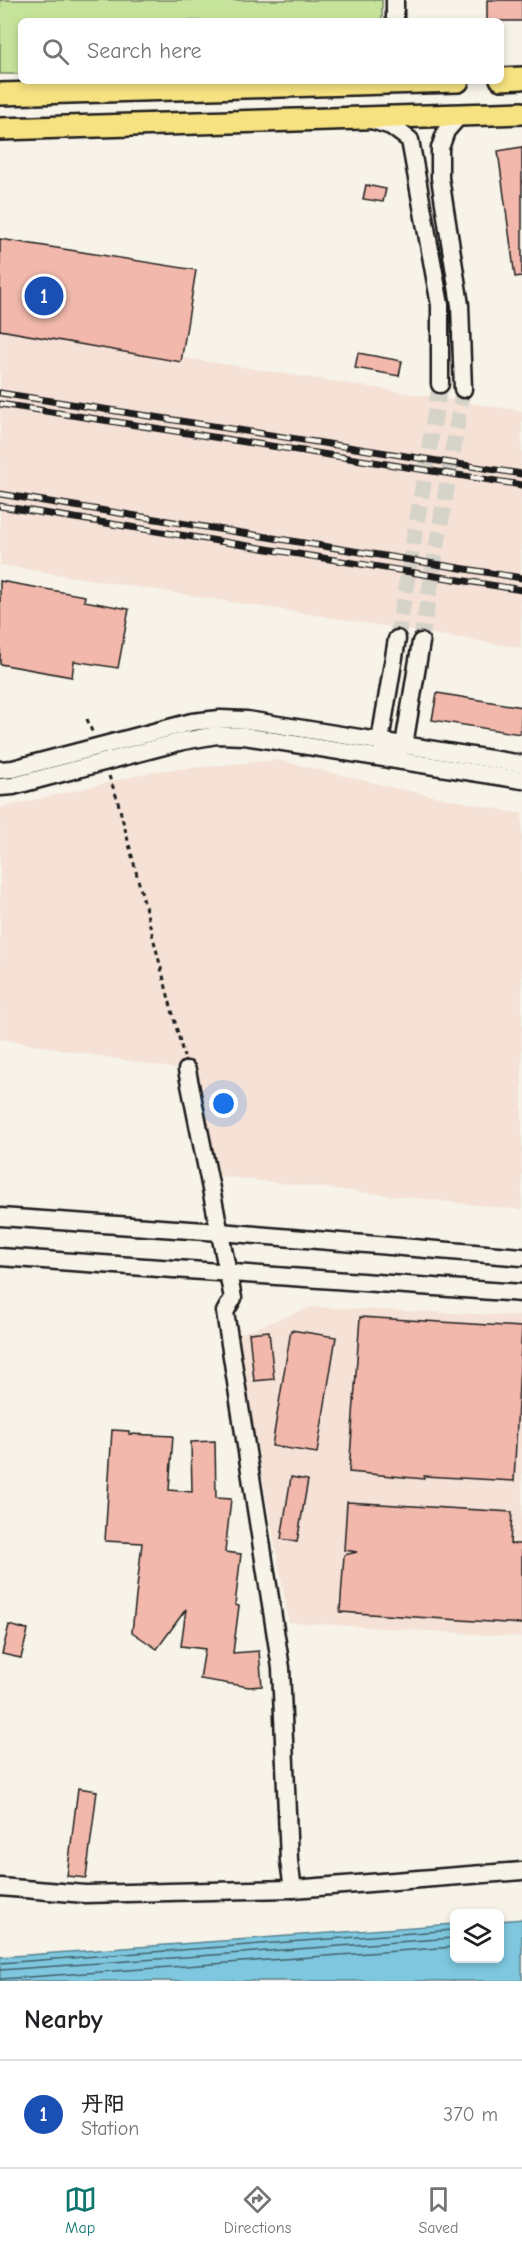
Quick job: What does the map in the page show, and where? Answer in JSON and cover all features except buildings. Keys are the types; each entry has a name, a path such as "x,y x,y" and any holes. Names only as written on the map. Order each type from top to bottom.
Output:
{"main road":[{"path":"504,79 522,78"},
{"path":"0,94 331,84"},
{"path":"0,129 522,113"}],"street":[{"path":"395,0 395,18"},
{"path":"460,115 446,131 440,148 440,178 460,305 463,389"},
{"path":"365,119 391,126 410,140 440,305 440,384"},
{"path":"389,759 380,741 398,639"},
{"path":"389,759 404,745 421,642"},
{"path":"0,787 13,786 192,722 220,719 248,720 522,764"},
{"path":"0,770 217,735 244,736 522,780"},
{"path":"187,1070 233,1298 225,1312 281,1668 289,1861 293,1889"},
{"path":"0,1217 220,1232 522,1257"},
{"path":"0,1257 522,1293"},
{"path":"0,1887 85,1894 293,1889 522,1871"}],"path":[{"path":"87,719 117,798 187,1070"}],"shaded area":[{"path":"0,329 522,411 521,648 0,565"},
{"path":"278,760 395,788 522,814 522,1210 219,1176 195,1072 0,1039 0,808 157,771"},
{"path":"311,1307 522,1316 522,1637 289,1622 237,1335"}],"green space":[{"path":"0,0 382,0 382,18 18,18 18,74 0,74"}],"water":[{"path":"522,1919 522,1981 0,1981 0,1957 450,1924 450,1963 504,1963 504,1921"}],"tunnel":[{"path":"397,639 440,384"},
{"path":"421,642 463,389"}],"railway":[{"path":"0,393 522,474"},
{"path":"0,404 522,485"},
{"path":"0,494 522,578"},
{"path":"0,506 522,590"}],"place":[{"name":"丹阳","path":"44,296"}]}
